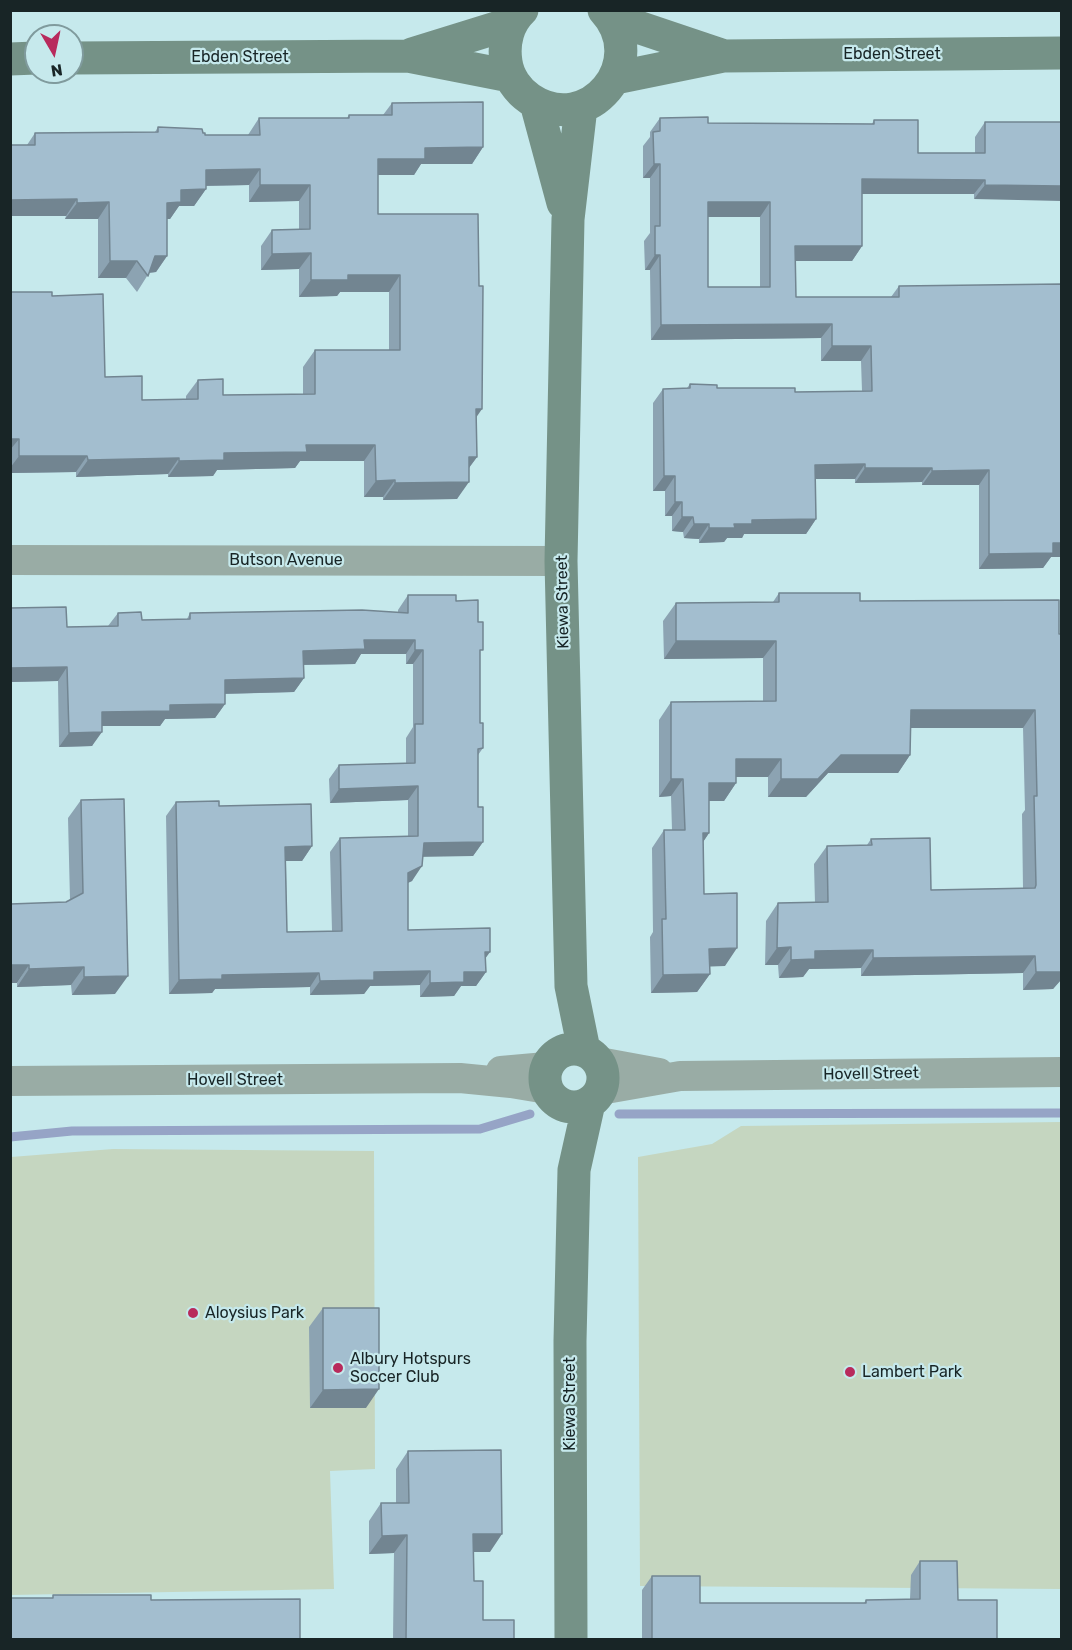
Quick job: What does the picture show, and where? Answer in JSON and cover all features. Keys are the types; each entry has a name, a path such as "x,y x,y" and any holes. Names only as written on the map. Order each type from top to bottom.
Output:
{"street":[{"name":"Ebden Street","path":"608,14 723,56"},
{"path":"517,17 505,50 510,76 517,87 536,104 558,109 581,107 595,101 607,91 615,78 622,48 618,32 608,14"},
{"name":"Ebden Street","path":"408,56 517,17"},
{"name":"Ebden Street","path":"615,78 723,56 1062,53"},
{"name":"Ebden Street","path":"84,58 408,56 510,76"},
{"name":"Kiewa Street","path":"536,104 568,219"},
{"name":"Kiewa Street","path":"571,1640 570,1341 574,1170 561,561 568,219 581,107"},
{"name":"Butson Avenue","path":"10,560 561,561"},
{"name":"Hovell Street","path":"10,1081 459,1078 511,1083 572,1077 1062,1072"}],"green space":[{"name":"Lambert Park","path":"1061,1122 1061,1589 640,1586 638,1157 712,1144 741,1126"},
{"name":"Aloysius Park","path":"113,1149 374,1151 375,1469 330,1471 334,1589 11,1595 11,1157"}],"building":[{"path":"483,102 483,147 425,148 425,159 378,159 378,214 478,214 479,286 483,286 482,409 476,409 477,457 469,457 469,482 376,481 375,445 306,445 307,452 224,453 224,460 179,461 179,458 88,460 87,456 19,456 19,439 10,439 10,292 52,292 52,296 103,294 105,377 142,376 142,400 198,399 198,380 223,379 223,395 315,394 315,350 400,350 400,275 348,275 348,280 311,280 311,253 272,254 272,230 310,229 310,185 260,185 260,169 206,170 206,189 181,190 181,202 167,203 167,256 155,256 148,276 137,261 110,261 109,202 77,203 77,199 10,200 10,145 35,145 35,133 158,132 158,127 202,129 205,135 260,135 259,118 349,118 349,115 392,115 392,103"},
{"path":"708,117 708,123 874,124 874,120 918,120 918,153 985,153 985,122 1061,122 1062,186 985,185 985,180 862,179 862,246 795,246 796,297 899,297 899,286 1062,284 1062,543 1053,543 1053,553 989,554 989,470 932,471 932,468 865,468 865,464 815,465 816,519 752,520 752,524 734,524 735,528 709,528 709,524 694,524 693,517 682,517 682,502 675,502 675,476 664,476 663,389 690,388 690,384 717,385 717,388 795,388 795,392 872,391 871,346 832,346 832,324 661,325 660,255 655,255 655,226 660,226 660,164 654,164 653,132 660,131 660,118","holes":["708,202 770,202 770,287 708,287"]},
{"path":"779,593 860,593 860,601 1059,600 1059,634 1062,634 1062,972 1036,972 1035,956 873,958 873,950 815,951 815,959 791,960 791,947 777,948 778,903 828,902 827,846 872,845 871,839 930,838 931,890 1035,888 1034,796 1037,796 1035,710 911,710 910,755 841,755 818,779 781,779 781,759 736,759 736,783 709,783 709,833 703,833 704,894 737,893 737,948 709,949 710,974 663,975 662,919 666,919 664,830 685,830 683,779 671,779 671,702 776,701 776,641 676,641 676,603 779,602"},
{"path":"408,595 456,595 456,601 478,600 478,622 483,622 483,650 480,650 480,723 483,723 483,748 478,749 478,807 483,807 483,842 424,843 422,866 408,873 408,930 490,928 490,952 485,952 486,972 464,972 464,982 430,983 430,971 374,972 374,980 320,981 319,973 222,975 222,979 179,980 176,802 219,801 219,806 311,804 312,846 285,847 287,932 342,931 340,838 418,836 418,786 339,789 339,765 415,763 415,724 423,724 423,650 415,650 415,640 364,640 365,649 303,651 304,678 225,680 225,704 170,705 170,711 102,712 102,732 69,733 67,667 10,668 10,608 66,607 67,627 118,626 118,613 141,612 142,620 190,619 190,613 362,610 408,613"},
{"path":"124,799 128,976 84,977 84,967 29,969 29,965 10,965 10,904 66,902 83,893 81,800"},
{"path":"323,1308 379,1308 379,1389 323,1390"},
{"path":"501,1450 502,1534 473,1534 474,1581 483,1581 483,1620 514,1620 514,1640 406,1640 407,1535 382,1536 381,1503 409,1503 408,1451"},
{"path":"920,1561 957,1561 958,1600 997,1600 997,1640 652,1640 652,1576 700,1576 700,1603 866,1603 866,1600 920,1599"},
{"path":"53,1595 151,1595 151,1600 300,1599 300,1640 10,1640 10,1598 53,1598"}],"waterway":[{"path":"619,1114 1062,1113"},
{"path":"10,1137 72,1131 480,1129 530,1114"}],"place":[{"name":"Aloysius Park","path":"193,1313"},
{"name":"Albury Hotspurs Soccer Club","path":"338,1368"},
{"name":"Lambert Park","path":"850,1372"}]}
